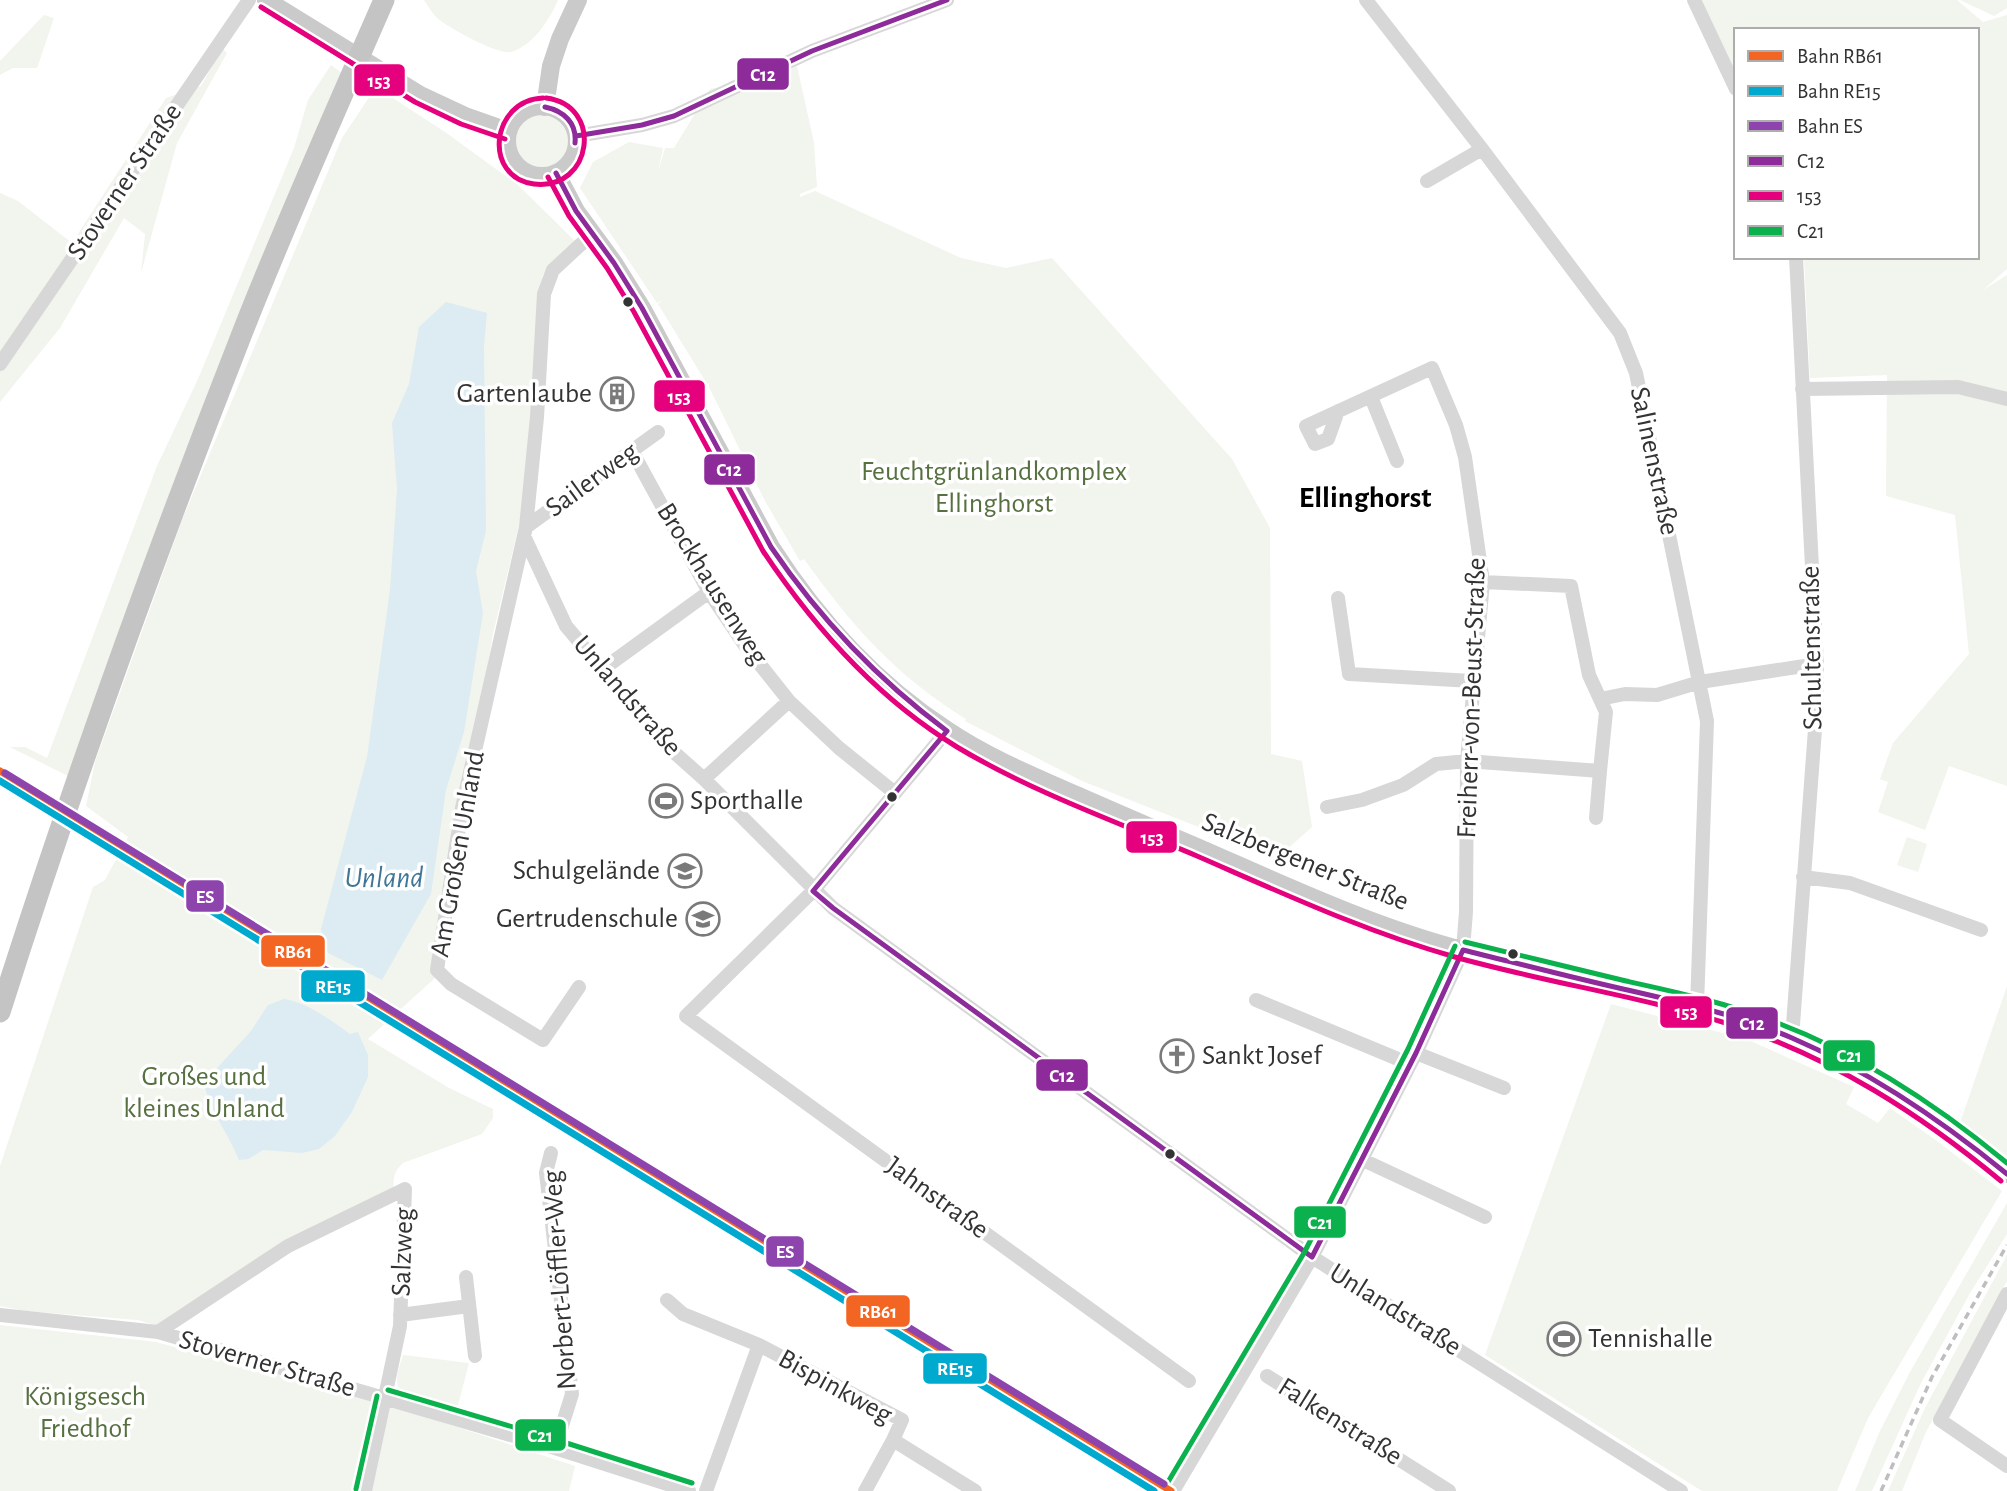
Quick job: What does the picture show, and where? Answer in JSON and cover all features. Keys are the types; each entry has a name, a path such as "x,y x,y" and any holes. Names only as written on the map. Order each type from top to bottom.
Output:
{"highway":[{"path":"0,1012 56,835 163,541 234,354 384,0"}],"main road":[{"path":"266,0 420,95 465,117 508,131"},
{"path":"545,107 551,66 560,38 578,0"},
{"path":"545,107 562,113 574,127 576,136 570,162 556,173 543,176 530,174 519,167 511,157 507,145 512,122 527,110 545,107"},
{"name":"Salzbergener Straße","path":"556,173 576,211 614,263 642,308 789,575 814,610 845,645 907,702 947,731 1027,773 1300,892 1394,928 1463,950 1697,1006 1793,1038 1875,1078 1914,1101 2007,1174"}],"street":[{"name":"Stoverner Straße","path":"0,364 249,0"},
{"path":"576,136 642,125 674,116 812,51 947,0"},
{"name":"Salinenstraße","path":"1366,0 1620,333 1636,373 1707,721 1697,1006"},
{"path":"1695,0 1734,85"},
{"path":"1427,181 1482,149"},
{"name":"Am Großen Unland","path":"579,987 543,1040 451,984 437,970 462,808 525,532 537,416 544,294 553,270 592,234"},
{"name":"Schultenstraße","path":"1793,1038 1816,716 1817,664 1796,259"},
{"name":"Freiherr-von-Beust-Straße","path":"1371,397 1432,368 1456,425 1465,457 1483,582 1472,681 1467,761 1466,912 1463,950"},
{"path":"1802,389 1958,387 2007,399"},
{"path":"1338,411 1371,397 1397,461"},
{"name":"Sailerweg","path":"525,532 658,432"},
{"name":"Brockhausenweg","path":"632,451 709,592 746,647 789,701 839,748 895,793"},
{"name":"Unlandstraße","path":"525,532 566,626 667,746 704,779 832,908 1312,1257 1681,1491"},
{"path":"1483,582 1571,586 1588,675 1606,712 1596,818"},
{"path":"603,669 709,592"},
{"path":"1338,598 1349,674 1472,681"},
{"path":"1600,699 1625,694 1657,695 1700,682 1817,664"},
{"path":"704,779 789,701"},
{"path":"813,891 947,731"},
{"path":"1327,807 1362,800 1403,785 1436,764 1467,761 1601,771"},
{"path":"1803,877 1850,883 1980,930"},
{"name":"Jahnstraße","path":"813,891 686,1016 1189,1381"},
{"path":"1173,1491 1312,1257 1413,1059 1463,950"},
{"path":"1256,1000 1413,1059 1504,1088"},
{"name":"Norbert-Löffler-Weg","path":"551,1153 547,1173 572,1394 555,1448"},
{"path":"1363,1160 1485,1217"},
{"name":"Salzweg","path":"158,1332 288,1246 405,1189 400,1315 386,1398 365,1491"},
{"path":"466,1277 475,1356"},
{"path":"2007,1294 1940,1420 2007,1466"},
{"name":"Bispinkweg","path":"667,1300 683,1314 759,1345 902,1419 893,1440 975,1491"},
{"name":"Salzweg","path":"400,1315 469,1306"},
{"name":"Stoverner Straße","path":"0,1315 158,1332 555,1448 689,1491"},
{"path":"706,1491 759,1345"},
{"name":"Falkenstraße","path":"1267,1376 1448,1491"},
{"path":"865,1491 893,1440"}],"green space":[{"path":"424,0 558,0 533,38 519,49 505,52 486,46 455,30 436,17"},
{"path":"1700,0 1957,0 1983,22 2007,15 2007,269 1983,290 2007,275 2007,786 1949,766 1925,830 1878,812 1888,782 1880,779 1893,743 1969,654 1955,515 1886,496 1887,375 1810,378 1804,259 1979,259 1979,28 1734,28 1734,74"},
{"path":"1960,0 2007,0 2007,8 1994,16"},
{"path":"44,15 54,18 37,68 13,68 0,75 0,61"},
{"path":"222,48 227,53 177,143 141,273 145,234 124,218 60,328 0,402 0,193 18,201 72,243 166,98 201,86"},
{"path":"331,65 342,73 68,776 10,747 25,747 47,758 157,466 198,379 294,148 308,100"},
{"name":"Feuchtgrünlandkomplex Ellinghorst","path":"797,66 814,143 817,187 800,194 800,197 815,191 961,258 1006,268 1052,258 1232,459 1270,528 1271,754 1302,761 1312,827 1277,858 1082,781 965,721 966,719 917,685 876,648 804,559 800,561 765,501 709,383 707,384 658,304 662,300 657,303 580,188 593,162 629,142 663,148 658,172 665,148 674,148 710,89 730,85 754,90"},
{"name":"Großes und kleines Unland","path":"376,87 445,132 518,185 575,241 573,247 543,275 537,305 527,478 522,512 493,634 457,836 433,947 432,965 436,977 368,1039 449,1088 493,1109 493,1118 482,1134 403,1163 394,1176 394,1193 381,1198 165,1328 138,1320 26,1311 0,1306 0,1166 93,887 105,880 128,837 86,806 95,762 182,520 342,138"},
{"path":"542,114 561,122 569,141 561,160 542,168 523,160 515,141 523,122"},
{"path":"1907,837 1927,844 1918,872 1897,865"},
{"path":"2007,986 2007,1163 1960,1123"},
{"path":"1611,1004 1746,1039 1854,1087 1846,1104 1878,1123 1890,1108 2002,1191 1868,1418 1837,1491 1702,1491 1485,1355"},
{"path":"2007,1203 2007,1234 1970,1293 1921,1383 1872,1491 1855,1491 1879,1433 1910,1372"},
{"path":"2007,1255 2007,1281 1926,1432 1902,1491 1888,1491 1925,1408"},
{"name":"Königsesch Friedhof","path":"0,1325 156,1342 378,1401 575,1466 569,1491 0,1491"},
{"path":"403,1355 469,1363 457,1409 402,1393 397,1379"}],"water":[{"name":"Unland","path":"446,302 487,313 484,346 486,531 476,571 483,613 464,732 446,790 431,894 382,980 326,952 321,929 367,757 390,590 397,489 392,423 409,384 419,327"},
{"path":"284,999 310,1008 350,1034 358,1032 368,1055 368,1077 352,1112 335,1136 319,1149 302,1153 263,1150 248,1159 239,1160 205,1088 218,1067 251,1031 268,1005"}],"railway":[{"path":"1881,1491 1932,1377 2007,1245"}],"rail line":[{"name":"RB61","path":"0,771 1171,1491"},
{"name":"ES","path":"5,773 1164,1484"},
{"name":"RE15","path":"0,781 1154,1491"}],"transit line":[{"name":"C12","path":"576,136 642,125 674,116 812,51 947,0"},
{"name":"153","path":"261,7 415,102 461,124 505,139"},
{"name":"153","path":"543,98 526,102 512,111 504,124 500,139 500,154 506,168 517,178 534,184 554,183 569,174 579,162 584,146 583,130 577,115 565,104 546,98"},
{"name":"C12","path":"545,107 568,119 574,130 575,143"},
{"name":"C12","path":"556,173 576,211 614,263 642,308 771,547 809,599 851,646 873,669 947,731"},
{"name":"153","path":"548,177 569,216 607,268 634,312 763,551 804,608 850,660 900,707 928,728 986,763 1045,792 1389,936 1490,966 1698,1015 1769,1038 1874,1090 1939,1133 2001,1181"},
{"name":"C12","path":"813,891 947,731"},
{"name":"C12","path":"813,891 1312,1257"},
{"name":"C21","path":"1465,942 1720,1004 1807,1035 1868,1065 1926,1101 2007,1163"},
{"name":"C21","path":"1165,1487 1304,1253 1408,1049 1455,946"},
{"name":"C12","path":"1463,950 1709,1010 1792,1038 1850,1066 1904,1098 2007,1174"},
{"name":"C12","path":"1312,1257 1416,1053 1463,950"},
{"name":"C21","path":"388,1390 692,1483"},
{"name":"C21","path":"356,1489 377,1396"}],"place":[{"name":"Gartenlaube","path":"617,394"},
{"name":"Sporthalle","path":"666,801"},
{"name":"Schulgelände","path":"685,871"},
{"name":"Gertrudenschule","path":"703,919"},
{"name":"Sankt Josef","path":"1177,1056"},
{"name":"Tennishalle","path":"1564,1339"}],"district":[{"name":"Ellinghorst","path":"1365,498"}]}
